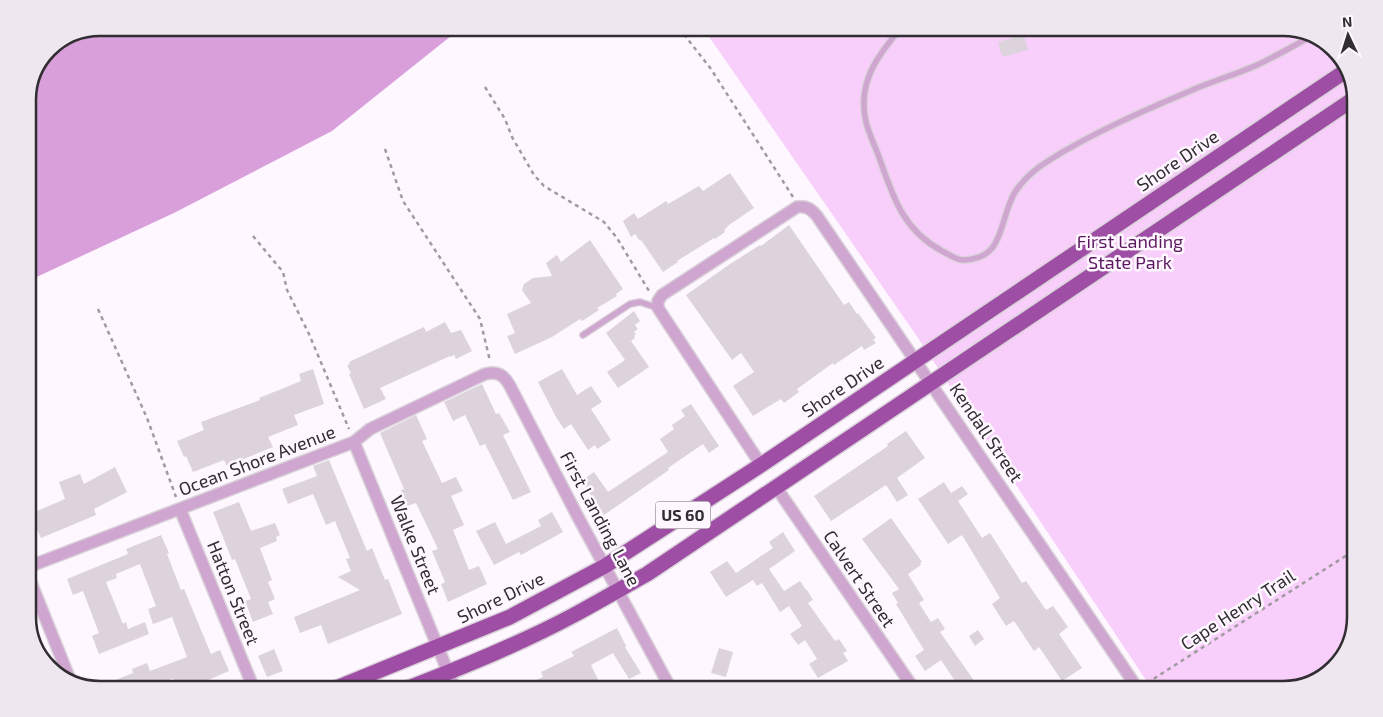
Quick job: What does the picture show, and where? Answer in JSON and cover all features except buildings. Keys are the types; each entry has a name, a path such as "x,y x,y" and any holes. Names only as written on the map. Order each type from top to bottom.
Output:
{"highway":[{"name":"Shore Drive","path":"356,681 510,617 605,566 761,465 1341,74"},
{"name":"US 60","path":"428,681 530,637 573,616 647,574 1347,103"}],"street":[{"name":"Kendall Street","path":"797,207 804,206 811,209 817,216 1133,681"},
{"path":"761,465 658,308 658,301 662,295 797,207"},
{"name":"Ocean Shore Avenue","path":"36,564 354,442 370,429 492,372"},
{"name":"First Landing Lane","path":"492,372 505,377 666,681"},
{"name":"Walke Street","path":"354,442 451,681"},
{"name":"Calvert Street","path":"776,487 908,681"},
{"name":"Hatton Street","path":"180,510 250,681"},
{"path":"36,595 67,671"}],"lane":[{"path":"894,36 884,48 869,73 862,99 866,122 889,186 902,214 910,226 936,248 960,260 977,258 990,253 999,236 1007,211 1016,192 1030,174 1046,162 1069,148 1132,117 1191,90 1256,65 1304,40"},
{"path":"583,335 630,304 640,302 658,308"}],"path":[{"path":"685,36 711,69 795,199 797,207"},
{"path":"485,87 505,119 512,137 534,175 544,186 604,222 617,238 658,308"},
{"path":"385,149 403,201 480,318 492,372"},
{"path":"253,236 283,272 287,290 309,334 354,442"},
{"path":"98,309 147,418 180,510"},
{"name":"Cape Henry Trail","path":"1151,681 1347,555"}],"green space":[{"name":"First Landing State Park","path":"709,36 1282,36 1295,37 1311,43 1323,51 1323,60 1332,60 1336,65 1346,88 1347,96 1347,616 1345,633 1336,652 1325,665 1299,679 1282,681 1147,681 916,335"}],"shaded area":[{"path":"101,36 451,36 332,131 176,212 36,277 36,96 38,84 47,65 65,47 88,37"}]}
